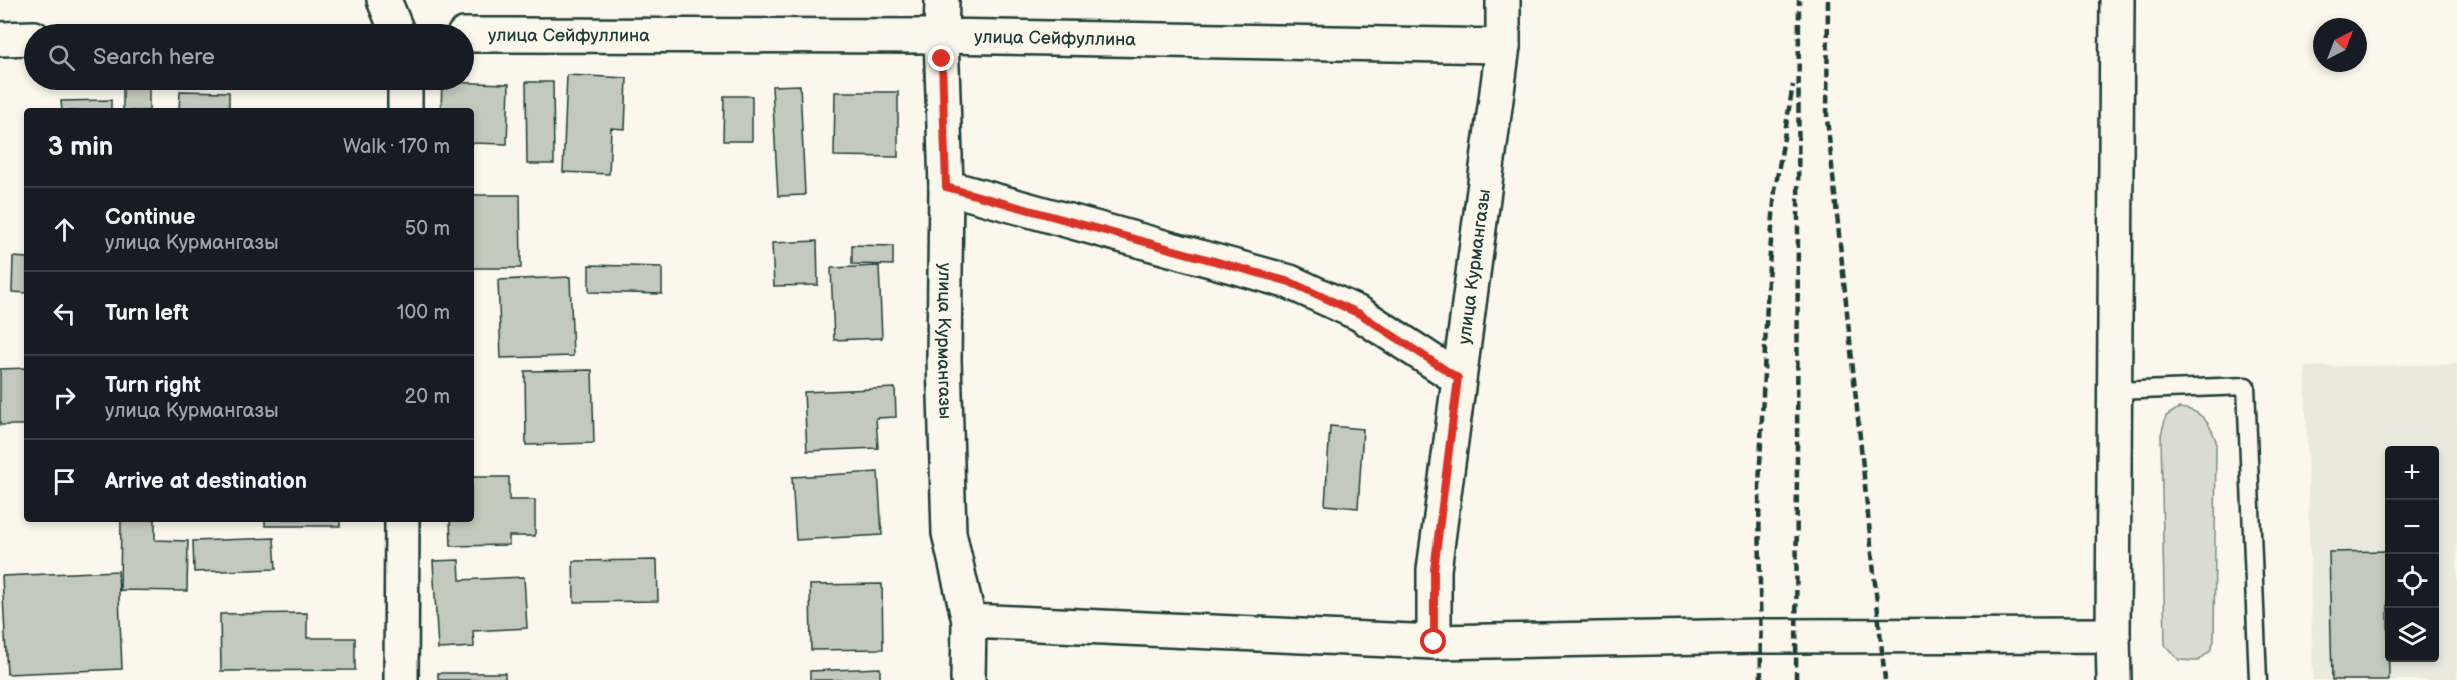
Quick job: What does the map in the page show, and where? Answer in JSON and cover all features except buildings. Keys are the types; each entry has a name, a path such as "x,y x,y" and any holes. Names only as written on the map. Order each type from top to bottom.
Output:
{"street":[{"path":"384,0 394,24"},
{"name":"улица Курмангазы","path":"942,0 946,187 944,359 949,533 969,621 968,680"},
{"name":"улица Курмангазы","path":"1434,642 1434,570 1503,46 1503,0"},
{"path":"2114,680 2117,0"},
{"name":"улица Сейфуллина","path":"474,35 941,36 1503,46"},
{"path":"0,39 24,38"},
{"path":"405,90 405,108"},
{"path":"946,187 1290,282 1360,314 1458,378"},
{"path":"401,680 402,522"},
{"path":"969,621 1434,642 1773,636 2113,635"}],"lane":[{"path":"2114,391 2246,386 2258,680"}],"shaded area":[{"path":"2457,364 2457,680 2313,680 2305,367"},
{"path":"2179,408 2193,411 2203,418 2211,428 2216,441 2214,641 2210,651 2198,661 2179,660 2165,645 2161,435 2166,416"}],"railway":[{"path":"1796,680 1799,0"},
{"path":"1828,0 1827,118 1885,680"},
{"path":"1761,680 1759,488 1768,279 1775,190 1793,85"}],"route":[{"path":"942,59 946,187 1290,282 1360,314 1458,378 1434,570 1434,642"}]}
